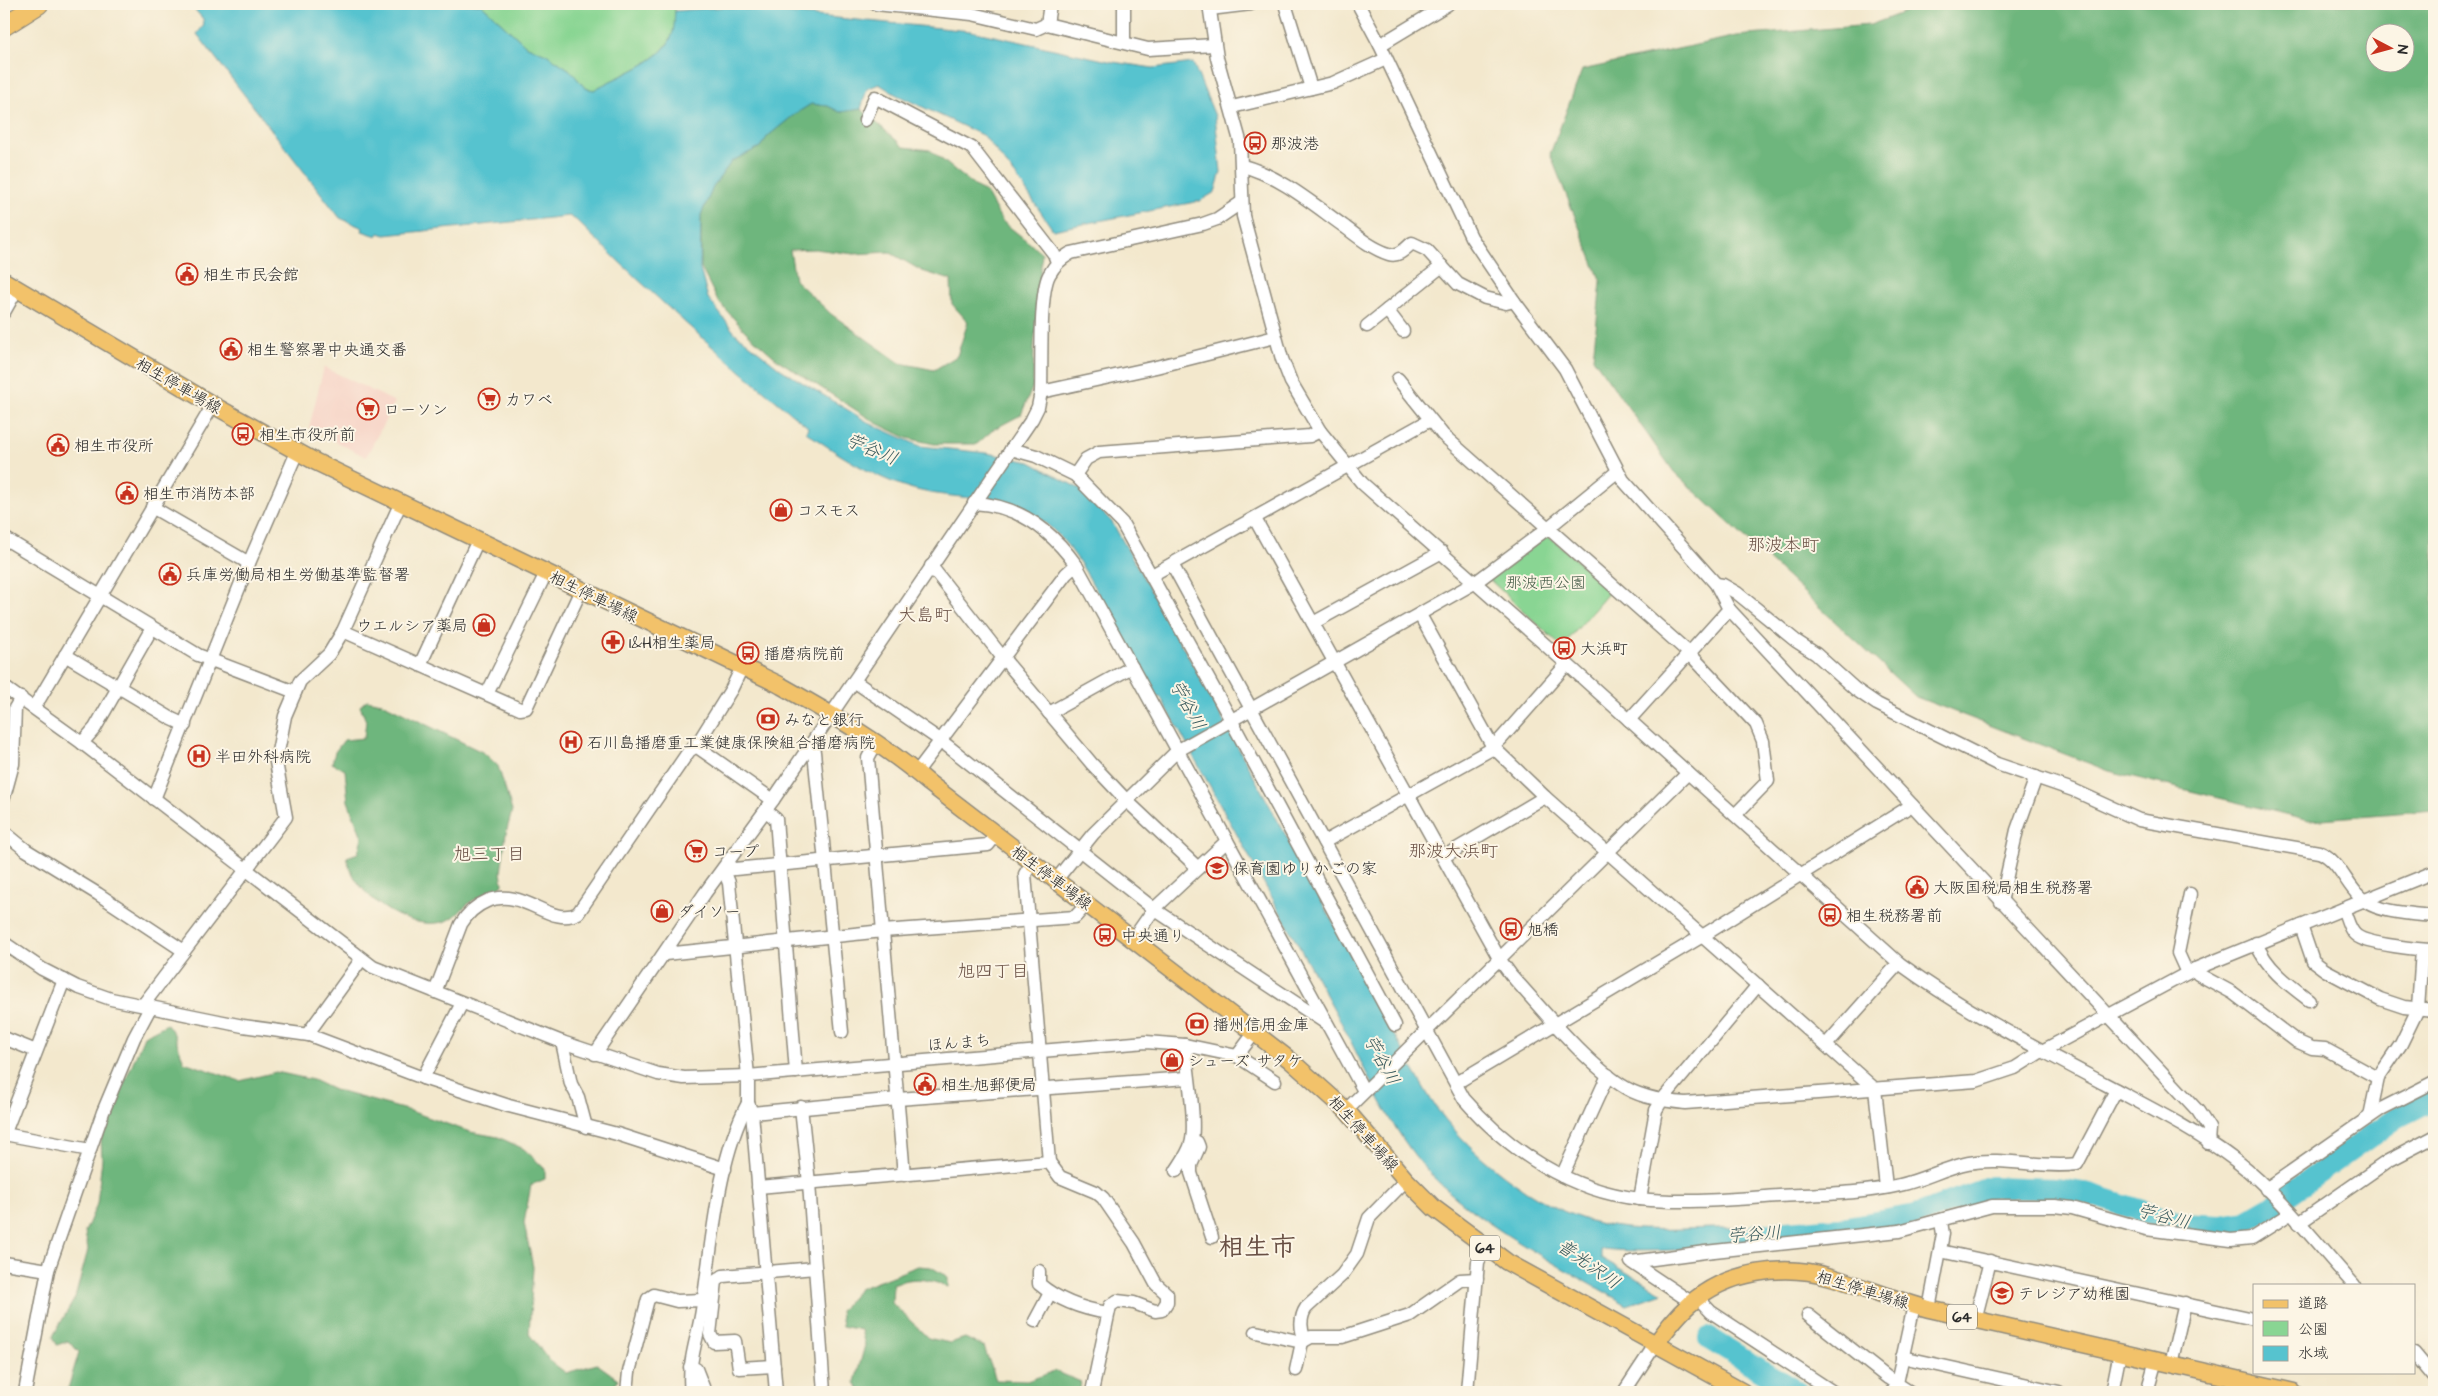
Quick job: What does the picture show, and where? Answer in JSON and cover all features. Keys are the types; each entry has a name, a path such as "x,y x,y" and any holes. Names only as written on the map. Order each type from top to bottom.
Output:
{"highway":[{"path":"4,26 38,4"}],"main road":[{"name":"相生停車場線","path":"10,285 213,405 297,452 742,667 832,714 876,743 916,773 1254,1032 1346,1110 1406,1180 1434,1208 1485,1248 1655,1344 1695,1300 1730,1280 1756,1273 1795,1272 1829,1277 1921,1307 1975,1320 2294,1392"},
{"path":"1655,1344 1743,1392"}],"street":[{"path":"876,4 972,14 1036,29 1046,24 1148,49 1214,45"},
{"path":"1046,24 1050,4"},
{"path":"1124,4 1124,42"},
{"path":"1250,4 1210,7 1214,45 1240,141 1243,166 1242,202 1246,229 1275,337 1292,382 1320,431 1347,468 1899,963 1936,989 2042,1050 2176,1122 2235,1161 2268,1191 2353,1284"},
{"path":"1285,4 1312,88"},
{"path":"1358,4 1380,45 1470,237 1514,301 1565,369 1618,471 1716,584 1729,609 2106,1015 2198,1111 2209,1128 2208,1142"},
{"path":"1380,45 1448,4"},
{"path":"1232,107 1333,83 1386,59"},
{"path":"865,120 875,97 972,148 1054,254 1057,262"},
{"path":"1243,166 1265,174 1309,201 1362,240 1389,254 1399,254 1412,243 1427,250 1458,284 1485,298 1506,303 1514,301"},
{"path":"595,1054 766,811 1035,413 1041,392 1044,295 1048,277 1057,262 1070,253 1203,224 1217,219 1242,202"},
{"path":"1367,326 1442,266"},
{"path":"4,312 10,285"},
{"path":"1387,310 1402,331"},
{"path":"1041,392 1156,367 1275,337"},
{"path":"1398,379 1443,435 1688,652 1756,724 1763,740 1768,781 1735,815"},
{"path":"32,707 65,655 213,405"},
{"path":"1152,575 1347,468 1430,420"},
{"path":"1075,475 1086,459 1099,452 1310,436 1320,431"},
{"path":"1009,451 1036,456 1075,475 1122,523 1152,575 1229,721 1395,1025"},
{"path":"154,799 249,563 297,452"},
{"path":"1056,880 1078,851 1179,750 1476,582 1548,528 1618,471"},
{"path":"975,500 1006,507 1034,523 1051,534 1076,565 1328,1024 1366,1089"},
{"path":"25,1392 48,1270 90,1150 147,1005 184,951 286,816 276,762 285,716 300,681 330,654 343,631 401,502"},
{"path":"152,507 249,563"},
{"path":"1255,519 1500,960 1511,975 1556,1024 1608,1075 1634,1091 1662,1100 1685,1103 1984,1079 2015,1068 2042,1050 2191,971 2434,872"},
{"path":"4,538 152,628 210,660 296,692"},
{"path":"420,664 478,540"},
{"path":"1313,623 1442,552"},
{"path":"1172,564 1469,1105 1507,1143 1562,1176 1600,1191 1640,1199 1729,1200 1886,1188 1927,1178 1968,1163 2011,1161 2077,1164 2116,1090"},
{"path":"916,773 1066,574 1076,565"},
{"path":"932,566 1003,658 1049,713 1127,801 1198,868"},
{"path":"487,694 546,573"},
{"path":"1716,584 1723,585 1737,593 1796,641 1816,654 1855,689 1877,704 1997,764 2036,777 2139,820 2319,852 2334,861 2363,900 2394,912 2434,916"},
{"path":"343,631 520,709 526,708 581,590"},
{"path":"1629,720 1688,652 1729,609"},
{"path":"1420,615 1493,747 1545,797 1610,852 1875,1089 1886,1188"},
{"path":"82,743 95,728 152,628"},
{"path":"65,655 118,688 185,725"},
{"path":"1324,842 1493,747 1567,664"},
{"path":"435,992 461,924 466,916 482,903 503,896 517,898 560,916 570,918 578,913 689,751 696,746 732,688 742,667"},
{"path":"1049,713 1132,667"},
{"path":"854,681 940,740 1078,851 1154,909 1328,1024"},
{"name":"ほんまち","path":"4,687 82,743 361,960 373,967 562,1042 658,1074 684,1078 748,1076 1119,1043 1179,1044 1237,1056"},
{"path":"4,797 13,764 15,708 21,698"},
{"path":"876,743 868,758 904,1175"},
{"path":"696,746 773,800"},
{"path":"810,746 814,752 842,1032"},
{"path":"1346,1110 1610,852 1688,773"},
{"path":"2001,902 2017,830 2036,777"},
{"path":"1443,857 1545,797"},
{"path":"1456,1083 1704,936 1912,805"},
{"path":"766,811 776,819 796,1072"},
{"path":"4,832 26,850 98,894 184,951"},
{"path":"724,870 988,845 996,835"},
{"path":"1133,939 1154,909 1227,840"},
{"path":"1032,863 1025,874 1049,1162 1060,1177 1096,1192 1103,1198 1134,1243 1156,1284 1167,1294 1167,1302 1162,1310 1155,1311 1134,1303 1117,1301 1110,1306 1092,1392"},
{"path":"724,870 729,883 776,1392"},
{"path":"2190,894 2178,953 2191,971 2233,993 2296,1041 2312,1048 2325,1048 2378,1078"},
{"path":"665,954 785,940 1075,918 1087,904"},
{"path":"2344,909 2351,929 2359,938 2428,950 2418,1009 2401,1044 2378,1078 2370,1116"},
{"path":"2301,926 2313,961 2325,970 2380,999 2418,1009 2434,1010"},
{"path":"4,943 42,969 111,999 243,1026 309,1035 423,1078 586,1127 616,1134 725,1169"},
{"path":"2256,943 2263,959 2283,980 2309,1000"},
{"path":"309,1035 309,1032 361,960"},
{"path":"1826,1045 1899,963"},
{"path":"64,980 4,1134 90,1150"},
{"path":"1640,1199 1656,1110 1662,1100 1758,986"},
{"path":"423,1078 462,1003"},
{"path":"1254,1032 1237,1056 1275,1081"},
{"path":"4,1038 36,1051"},
{"path":"562,1042 571,1084 578,1097 586,1127"},
{"path":"1176,1171 1191,1147 1193,1122 1187,1078 1179,1044"},
{"path":"1562,1176 1608,1075"},
{"path":"691,1392 690,1367 703,1300 708,1254 725,1169 741,1116 750,1108 801,1107 1187,1078"},
{"path":"2268,1191 2370,1116 2402,1097 2434,1082"},
{"path":"801,1107 809,1183 824,1392"},
{"path":"1833,1392 1695,1300 1631,1262 1704,1252 1899,1232 1941,1222 1992,1206 2055,1206 2072,1208 2146,1229 2231,1240 2252,1238 2434,1136"},
{"path":"1192,1140 1197,1142 1199,1147 1191,1165 1191,1173 1212,1237"},
{"path":"758,1187 1049,1162"},
{"path":"1296,1370 1304,1340 1301,1332 1302,1313 1342,1275 1357,1254 1369,1218 1406,1180"},
{"path":"1895,1388 1902,1357 1940,1251 1943,1234 1941,1222"},
{"path":"1467,1392 1478,1262 1485,1248"},
{"path":"1940,1251 2253,1319"},
{"path":"4,1262 48,1270"},
{"path":"1975,1320 1990,1262"},
{"path":"774,1366 738,1368 735,1340 714,1342 710,1334 716,1281 722,1276 815,1268"},
{"path":"1039,1271 1039,1284 1050,1294 1090,1310 1108,1313"},
{"path":"1256,1332 1304,1340 1310,1337 1342,1337 1410,1315 1460,1280 1477,1279"},
{"path":"1035,1321 1050,1294"},
{"path":"627,1392 631,1362 644,1306 648,1300 654,1295 677,1301 703,1300"},
{"path":"2148,1392 2164,1362 2185,1303"},
{"path":"1808,1315 1895,1388 1910,1392"},
{"path":"1624,1392 1655,1344"},
{"path":"2112,1392 2120,1352"},
{"path":"2416,1355 2434,1376"},
{"path":"1902,1357 2059,1392"},
{"path":"690,1367 696,1369 705,1392"}],"shaded area":[{"path":"324,367 395,402 366,457 309,428"}],"green space":[{"path":"481,4 675,4 673,34 665,47 647,62 594,90 585,88 570,70 546,54 525,45"},
{"path":"1926,4 2434,4 2434,810 2309,820 2109,771 1916,697 1674,472 1593,358 1601,282 1550,154 1582,70 1737,36 1870,25"},
{"path":"811,104 828,106 840,112 861,109 904,147 930,150 976,187 986,192 1002,221 1042,253 1034,348 1033,386 1021,415 994,429 977,444 934,444 907,438 876,423 778,360 746,332 718,301 701,268 701,215 714,185 732,161 760,147 768,136 795,114","holes":["815,249 854,254 889,252 922,271 951,280 952,304 968,322 957,356 934,370 900,363 831,314 795,280 790,250"]},
{"name":"那波西公園","path":"1545,536 1555,541 1610,591 1562,647 1489,579"},
{"path":"367,700 382,703 484,753 498,766 512,811 506,833 501,873 503,884 493,892 470,903 456,915 443,922 412,921 397,915 383,907 370,896 351,871 347,857 358,853 362,837 348,801 345,770 332,763 335,752 344,740 364,738 366,721 360,706"},
{"path":"167,1024 174,1034 184,1062 240,1081 276,1072 313,1080 334,1090 410,1111 470,1132 498,1137 524,1149 545,1169 545,1179 531,1185 524,1223 533,1267 529,1334 550,1361 566,1373 597,1364 618,1379 612,1392 67,1392 79,1352 68,1341 57,1345 53,1336 75,1298 88,1250 85,1232 97,1204 102,1159 101,1139 144,1036"},
{"path":"918,1266 931,1267 948,1277 948,1287 934,1282 914,1279 893,1284 892,1303 928,1338 950,1343 965,1338 984,1347 996,1380 1027,1381 1055,1371 1081,1382 1079,1392 860,1392 855,1382 865,1345 861,1330 842,1326 840,1311 859,1289"}],"water":[{"path":"190,4 481,4 525,45 546,54 570,70 585,88 594,90 648,62 657,55 671,38 674,28 675,11 723,7 971,31 1113,62 1153,68 1193,63 1215,116 1221,172 1215,192 1200,201 1053,230 1016,176 984,136 895,94 879,84 867,89 861,109 840,112 828,106 811,104 795,114 768,136 760,147 732,161 714,185 701,215 700,269 708,298 735,333 782,370 871,424 920,446 987,453 1030,462 1080,489 1112,522 1197,672 1414,1071 1438,1110 1472,1149 1493,1167 1538,1198 1562,1211 1611,1226 1658,1229 1746,1228 1816,1234 1655,1251 1601,1249 1601,1258 1663,1293 1627,1305 1511,1238 1467,1207 1428,1171 1396,1129 1335,1011 1160,696 1154,698 1082,566 1068,546 1050,527 1035,516 1001,503 930,493 884,479 831,449 806,432 808,427 689,326 576,220 569,216 385,235 379,233 377,236 362,231 363,228 340,218 197,34 204,25 203,19"}],"waterway":[{"name":"苧谷川","path":"1757,1234 1841,1228 1916,1215 1991,1187 2055,1189 2089,1194 2183,1224 2221,1226 2245,1222 2271,1207 2396,1118 2434,1099"},
{"name":"普光沢川","path":"1709,1338 1797,1392"}],"place":[{"name":"那波港","path":"1255,143"},
{"name":"相生市民会館","path":"187,274"},
{"name":"相生警察署中央通交番","path":"231,349"},
{"name":"カワベ","path":"489,399"},
{"name":"ローソン","path":"368,409"},
{"name":"相生市役所前","path":"243,434"},
{"name":"相生市役所","path":"58,445"},
{"name":"相生市消防本部","path":"127,493"},
{"name":"コスモス","path":"781,510"},
{"name":"兵庫労働局相生労働基準監督署","path":"170,574"},
{"name":"ウエルシア薬局","path":"484,625"},
{"name":"I&H相生薬局","path":"613,642"},
{"name":"大浜町","path":"1564,648"},
{"name":"播磨病院前","path":"748,653"},
{"name":"みなと銀行","path":"768,719"},
{"name":"石川島播磨重工業健康保険組合播磨病院","path":"571,742"},
{"name":"半田外科病院","path":"199,756"},
{"name":"コープ","path":"696,851"},
{"name":"保育園ゆりかごの家","path":"1217,868"},
{"name":"大阪国税局相生税務署","path":"1917,887"},
{"name":"ダイソー","path":"662,911"},
{"name":"相生税務署前","path":"1830,915"},
{"name":"旭橋","path":"1511,929"},
{"name":"中央通り","path":"1105,935"},
{"name":"播州信用金庫","path":"1197,1024"},
{"name":"シューズ サタケ","path":"1172,1060"},
{"name":"相生旭郵便局","path":"925,1084"},
{"name":"テレジア幼稚園","path":"2002,1293"}],"district":[{"name":"那波本町","path":"1783,545"},
{"name":"大島町","path":"925,615"},
{"name":"那波大浜町","path":"1453,851"},
{"name":"旭三丁目","path":"489,854"},
{"name":"旭四丁目","path":"993,971"},
{"name":"相生市","path":"1257,1246"}]}
